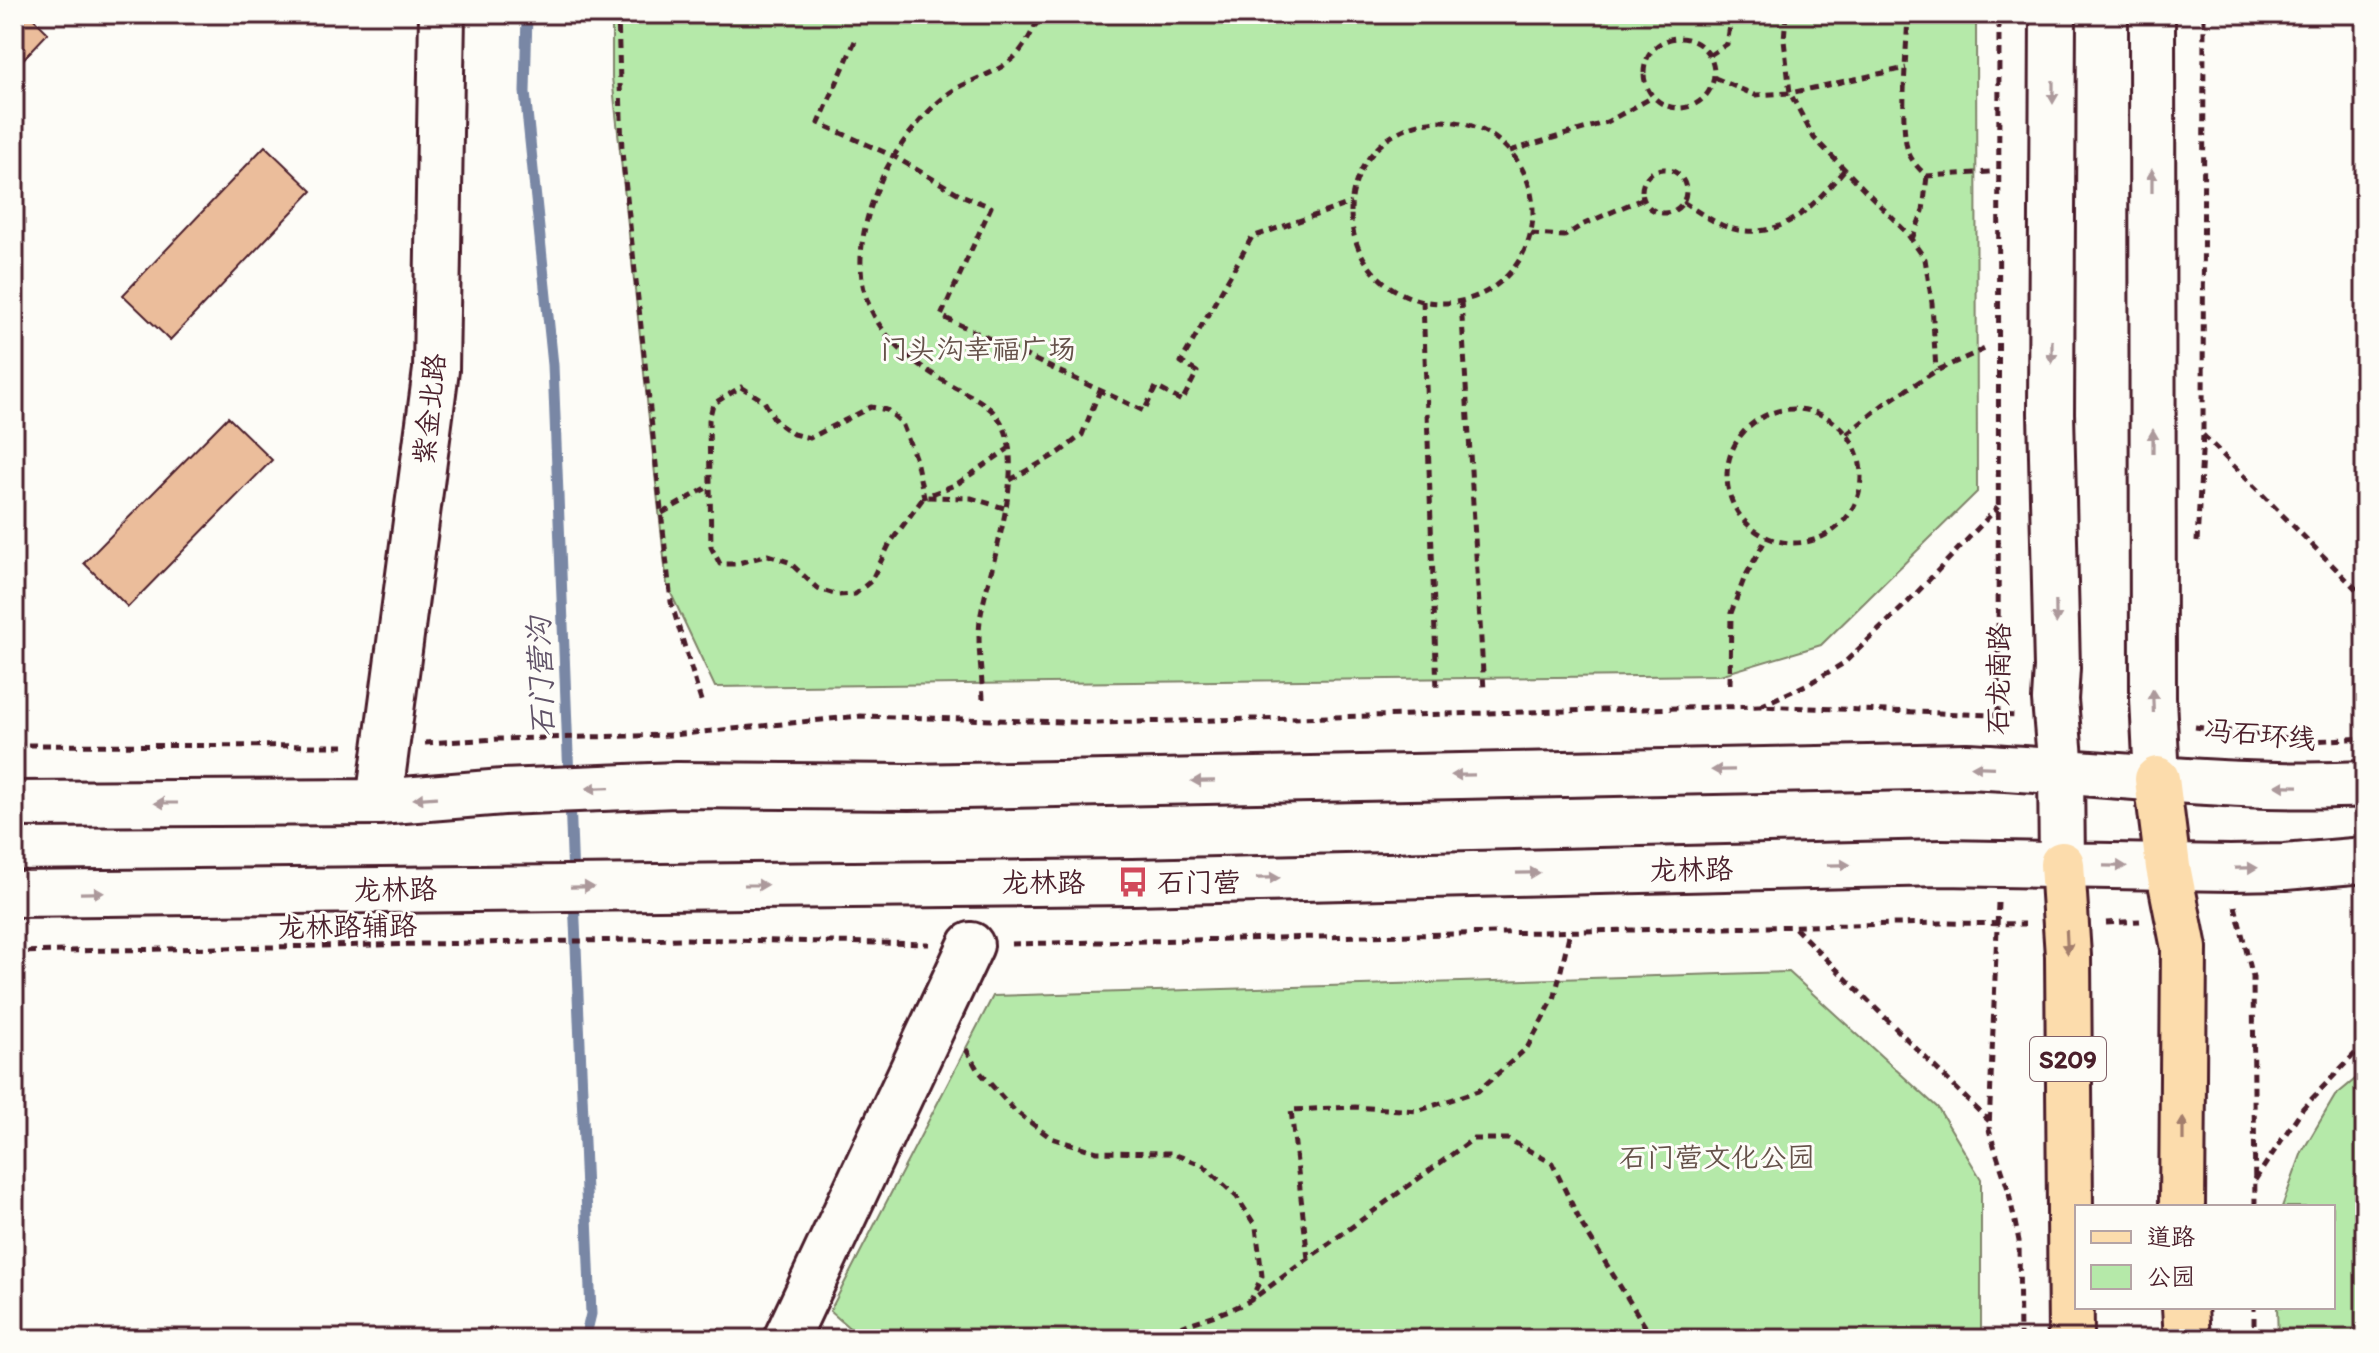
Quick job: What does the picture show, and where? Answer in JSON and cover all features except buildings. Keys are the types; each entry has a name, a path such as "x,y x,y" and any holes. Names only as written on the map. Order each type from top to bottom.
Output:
{"main road":[{"name":"紫金北路","path":"379,802 436,370 442,14"},
{"name":"石龙南路","path":"2053,14 2051,413 2057,720 2066,925 2073,1251 2071,1339"},
{"path":"2152,14 2180,723 2157,779 2168,867 2184,948 2182,1205"},
{"path":"14,804 379,802 503,792 676,785 925,787 1715,770 1996,768 2061,770 2157,779"},
{"name":"冯石环线","path":"2157,779 2315,787 2365,784"},
{"path":"2168,867 2285,867 2365,860"},
{"name":"龙林路","path":"14,894 1133,882 1998,863 2168,867"},
{"path":"786,1339 971,945"},
{"path":"2185,1309 2187,1339"}],"path":[{"path":"618,14 622,152 671,602 702,704"},
{"path":"983,699 981,618 1010,480 1007,435 991,406 948,384 899,351 865,301 859,251 879,184 911,131 949,94 1008,63 1024,47 1041,14"},
{"path":"1710,55 1727,44 1732,14"},
{"path":"1786,14 1784,40 1790,93 1814,138 1912,239 1925,259 1932,303 1936,371"},
{"path":"1908,14 1906,141 1916,165 1927,176 1990,172"},
{"name":"石龙南路","path":"1996,768 1999,715 1999,14"},
{"path":"2197,543 2203,435 2204,14"},
{"path":"1669,39 1692,40 1710,55 1715,78 1704,98 1695,105 1672,108 1653,97 1644,75 1646,63 1659,45 1669,39"},
{"path":"855,41 819,123 895,157 961,195 991,207 941,316 1144,411 1156,387 1182,401 1197,372 1181,362 1252,237 1351,203"},
{"path":"1715,78 1755,95 1790,93 1906,68"},
{"path":"1510,151 1607,122 1653,97"},
{"path":"1429,122 1459,122 1487,132 1510,151 1526,176 1533,205 1531,234 1519,262 1499,285 1472,299 1442,304 1423,301 1412,299 1385,284 1365,262 1353,234 1351,203 1359,174 1376,149 1400,131 1429,122"},
{"path":"1660,169 1675,171 1685,182 1683,202 1672,211 1658,212 1644,198 1642,190 1648,177 1660,169"},
{"path":"1683,202 1710,219 1737,230 1775,229 1806,212 1845,169"},
{"path":"1912,239 1923,211 1927,176"},
{"path":"1531,234 1565,236 1582,225 1644,198"},
{"path":"1423,301 1437,690"},
{"path":"1461,301 1484,690"},
{"path":"1847,434 1884,404 1936,371 1989,347"},
{"path":"924,497 916,460 902,423 887,410 871,407 810,438 793,434 776,422 764,401 741,387 713,404 709,420 711,547 720,564 735,564 768,555 789,562 818,589 838,595 855,594 871,581 890,543 924,497 957,484 1008,449"},
{"path":"1010,480 1060,452 1082,435 1100,390"},
{"path":"1785,410 1808,410 1829,419 1847,434 1857,452 1861,473 1859,494 1850,514 1835,529 1816,540 1795,543 1767,537 1754,530 1739,515 1730,496 1727,473 1732,451 1745,431 1763,417 1785,410"},
{"path":"2203,435 2365,598"},
{"path":"661,513 710,486"},
{"path":"924,497 971,498 1004,508"},
{"path":"1759,706 1810,683 1844,663 1908,602 1999,507"},
{"path":"1730,684 1731,613 1744,579 1767,537"},
{"path":"14,745 385,746 499,739 673,735 860,716 1098,723 1759,706 2057,720"},
{"path":"2180,723 2209,784"},
{"name":"冯石环线","path":"2180,723 2313,741 2365,738"},
{"path":"1998,863 1989,1130 2008,1189 2019,1241 2020,1339"},
{"path":"2230,868 2235,912 2253,977 2255,1205"},
{"path":"971,945 1570,931 2066,925"},
{"path":"1795,927 1990,1122"},
{"path":"1308,1259 1291,1110 1355,1107 1417,1111 1478,1091 1527,1048 1555,996 1570,931"},
{"name":"龙林路辅路","path":"14,952 681,939 971,945"},
{"path":"2255,1181 2303,1108 2365,1043"},
{"path":"964,1044 977,1069 1014,1110 1051,1138 1097,1152 1171,1153 1204,1166 1237,1197 1256,1227 1262,1276 1251,1300"},
{"path":"1155,1339 1190,1322 1225,1314 1251,1300 1473,1139 1508,1139 1552,1163 1582,1225 1653,1339"},
{"path":"2254,1309 2254,1339"}],"green space":[{"name":"门头沟幸福广场","path":"612,14 1976,14 1977,492 1821,645 1720,675 715,687 667,585 612,77"},
{"name":"石门营文化公园","path":"1789,972 1938,1108 1981,1179 1981,1339 862,1339 830,1311 993,996"},
{"path":"2365,1071 2365,1339 2278,1339 2277,1309 2335,1309 2335,1205 2283,1205 2302,1152 2335,1096"}],"waterway":[{"name":"石门营沟","path":"527,14 525,92 553,365 569,780"},
{"name":"石门营沟","path":"570,797 573,880"},
{"name":"石门营沟","path":"574,897 591,1314 585,1339"}],"place":[{"name":"石门营","path":"1133,882"}]}
